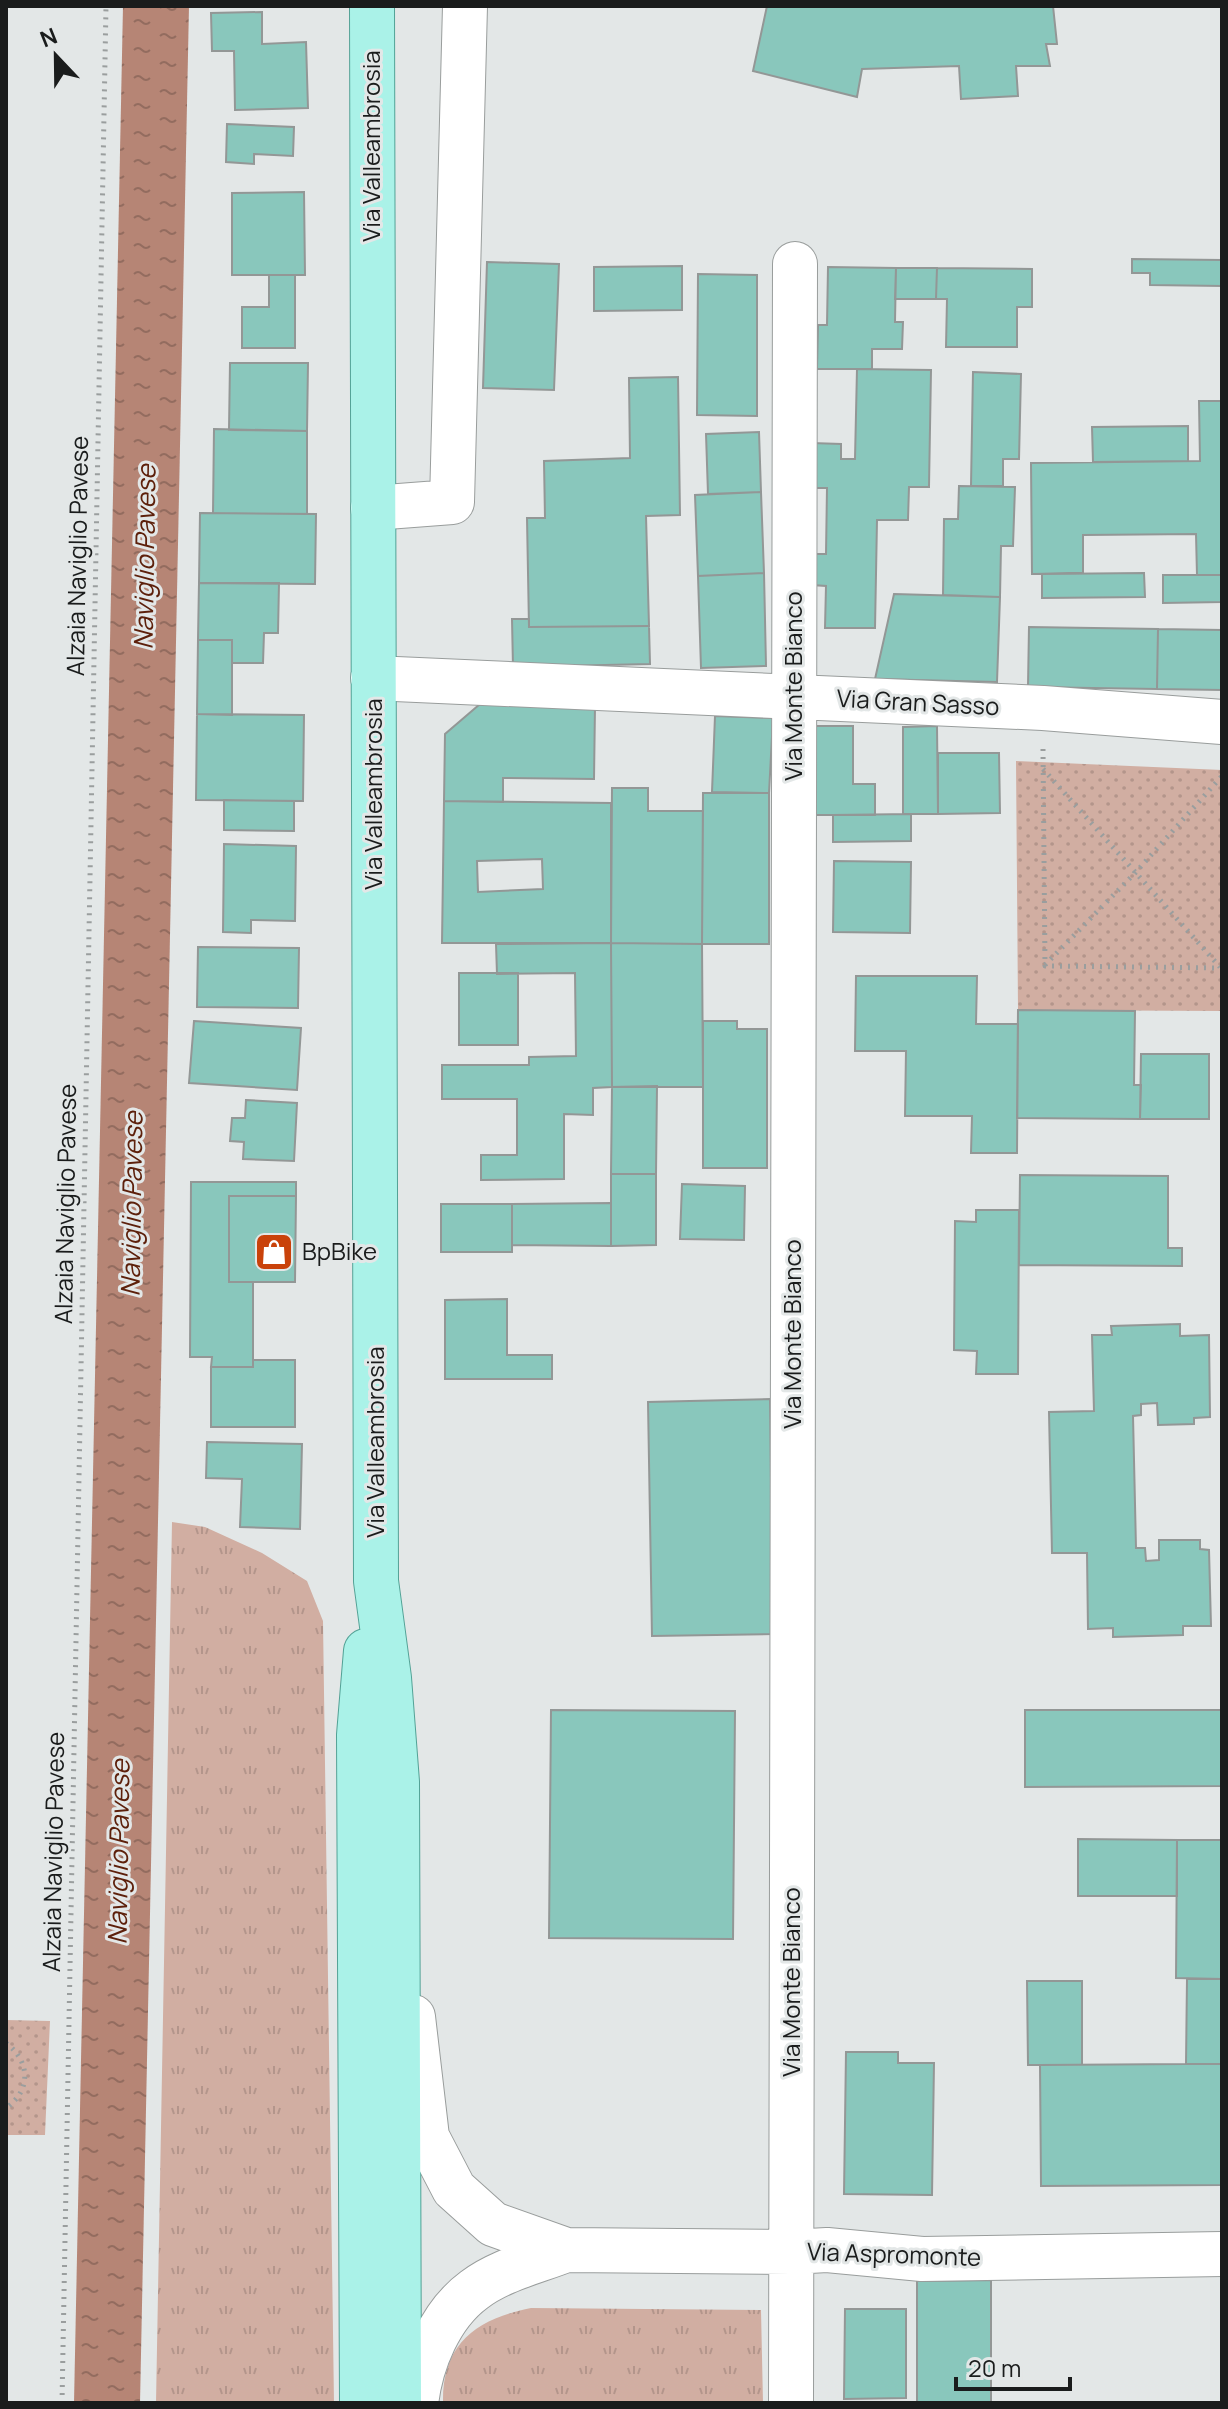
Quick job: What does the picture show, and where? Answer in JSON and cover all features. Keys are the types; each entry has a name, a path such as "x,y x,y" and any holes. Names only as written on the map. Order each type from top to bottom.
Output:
{"main road":[{"name":"Via Valleambrosia","path":"372,6 376,1581"},
{"path":"376,1581 389,1678 396,1767 399,2403"},
{"path":"362,2403 359,1735 362,1673 376,1581"}],"street":[{"path":"373,508 452,502 465,6"},
{"name":"Via Monte Bianco","path":"791,2403 795,264"},
{"name":"Via Gran Sasso","path":"373,678 1043,708 1222,722"},
{"path":"398,1903 427,2137 454,2189 493,2224 566,2250"},
{"path":"416,2403 424,2363 452,2312 474,2290 494,2278 566,2250"},
{"name":"Via Aspromonte","path":"566,2250 827,2250 922,2259 1222,2254"}],"path":[{"name":"Alzaia Naviglio Pavese","path":"62,2403 106,6"},
{"path":"1043,708 1045,966"},
{"path":"1043,769 1221,968"},
{"path":"1045,966 1135,873 1222,776"},
{"path":"1045,966 1221,968"},
{"path":"6,2043 24,2063 25,2076 17,2099 6,2108"}],"green space":[{"path":"1016,761 1222,770 1222,1011 1018,1010"},
{"path":"172,1522 205,1527 262,1553 307,1581 323,1621 334,2403 156,2403"},
{"path":"6,2020 50,2021 45,2135 6,2135"},
{"path":"531,2308 761,2310 763,2403 443,2403 449,2364 456,2349 467,2337 495,2319"}],"water":[{"name":"Naviglio Pavese","path":"123,6 189,6 140,2403 74,2403"}],"building":[{"path":"767,6 1053,6 1057,44 1046,44 1050,66 1016,66 1018,96 961,99 959,66 862,69 857,97 753,71"},
{"path":"262,12 262,44 306,42 308,108 235,110 234,51 212,51 211,13"},
{"path":"227,124 294,127 293,156 254,154 254,164 226,162"},
{"path":"304,192 305,275 232,275 232,193"},
{"path":"1132,259 1222,260 1222,286 1150,285 1150,273 1132,273"},
{"path":"487,262 559,264 554,390 483,388"},
{"path":"682,266 682,310 594,311 594,267"},
{"path":"828,267 896,268 895,322 903,322 902,349 872,349 872,369 817,369 818,325 827,325"},
{"path":"896,268 937,268 936,299 895,299"},
{"path":"937,268 1032,269 1032,307 1017,307 1017,347 946,347 947,299 936,299"},
{"path":"698,274 757,275 757,416 697,415"},
{"path":"269,275 295,275 295,348 242,348 242,307 269,307"},
{"path":"230,363 308,363 307,431 229,430"},
{"path":"857,369 931,370 929,487 909,487 908,520 877,520 875,628 825,628 826,586 812,585 812,554 826,554 827,488 811,488 812,443 841,444 841,459 855,459"},
{"path":"973,372 1021,374 1019,459 1003,459 1003,486 971,486"},
{"path":"678,377 680,515 646,516 649,626 529,627 527,518 545,518 544,461 630,458 629,378"},
{"path":"1199,401 1222,401 1222,575 1197,575 1196,534 1083,535 1083,573 1032,574 1031,463 1200,461"},
{"path":"1188,426 1188,461 1093,462 1092,427"},
{"path":"214,429 307,431 307,514 213,513"},
{"path":"759,432 761,492 708,494 706,434"},
{"path":"959,486 1015,487 1013,546 1001,546 1000,597 943,595 944,519 958,519"},
{"path":"761,492 764,573 698,576 695,495"},
{"path":"200,513 316,514 315,584 199,583"},
{"path":"764,573 766,666 701,668 698,576"},
{"path":"1144,573 1145,597 1042,598 1042,574"},
{"path":"1163,575 1222,575 1222,602 1163,603"},
{"path":"199,583 279,583 278,633 264,633 263,663 232,663 232,640 198,640"},
{"path":"894,594 1000,597 997,682 875,679"},
{"path":"512,619 529,619 529,627 649,626 650,664 513,667"},
{"path":"1029,627 1158,629 1157,689 1028,687"},
{"path":"1158,629 1222,630 1222,690 1157,689"},
{"path":"198,640 232,640 232,715 197,714"},
{"path":"480,704 595,706 594,779 503,778 503,802 444,801 445,734"},
{"path":"197,714 304,715 303,801 196,800"},
{"path":"715,716 773,718 769,793 712,792"},
{"path":"815,726 853,726 853,784 875,784 875,815 815,815"},
{"path":"937,726 938,814 903,814 903,727"},
{"path":"938,753 999,753 1000,813 938,814"},
{"path":"612,788 648,788 648,811 703,811 702,944 611,943"},
{"path":"703,793 769,793 769,944 702,944"},
{"path":"224,800 294,801 294,831 224,830"},
{"path":"444,801 611,803 611,943 442,943","holes":["542,859 543,889 478,892 477,861"]},
{"path":"911,814 911,841 833,842 833,815"},
{"path":"224,844 296,846 295,921 251,920 251,933 223,932"},
{"path":"834,861 911,862 910,933 833,932"},
{"path":"611,943 612,1087 593,1088 593,1115 564,1114 564,1179 481,1180 481,1155 517,1155 517,1099 442,1099 442,1065 529,1065 529,1057 576,1056 575,973 497,974 496,944"},
{"path":"611,943 702,944 703,1087 612,1087"},
{"path":"198,947 299,948 298,1008 197,1007"},
{"path":"459,973 518,973 518,1045 459,1045"},
{"path":"856,976 977,976 976,1024 1018,1024 1017,1153 971,1153 972,1116 905,1116 906,1051 855,1051"},
{"path":"1018,1010 1135,1011 1134,1085 1141,1085 1140,1119 1017,1118"},
{"path":"194,1021 301,1028 297,1090 189,1083"},
{"path":"703,1021 737,1021 737,1029 767,1029 767,1168 703,1168"},
{"path":"1141,1054 1209,1054 1209,1119 1140,1119"},
{"path":"657,1086 656,1174 611,1174 612,1087"},
{"path":"246,1100 297,1103 294,1161 243,1159 244,1142 230,1141 232,1118 245,1118"},
{"path":"611,1174 656,1174 656,1245 611,1246"},
{"path":"1020,1175 1168,1176 1168,1248 1182,1248 1182,1266 1019,1265"},
{"path":"191,1182 296,1182 296,1196 229,1196 229,1282 253,1282 253,1367 211,1367 212,1357 190,1357"},
{"path":"682,1184 745,1186 744,1240 680,1239"},
{"path":"229,1196 296,1196 295,1282 229,1282"},
{"path":"611,1203 611,1246 512,1245 512,1204"},
{"path":"441,1204 512,1204 512,1252 441,1252"},
{"path":"976,1210 1019,1210 1018,1374 976,1374 977,1351 954,1350 955,1221 976,1222"},
{"path":"507,1299 507,1355 552,1355 552,1379 445,1379 445,1300"},
{"path":"1180,1324 1180,1336 1209,1335 1210,1417 1194,1418 1194,1424 1158,1425 1157,1403 1141,1404 1141,1415 1133,1416 1136,1548 1145,1548 1146,1561 1159,1560 1159,1540 1200,1540 1200,1549 1209,1550 1211,1626 1183,1626 1183,1635 1113,1637 1113,1628 1088,1629 1087,1553 1052,1553 1049,1412 1094,1411 1092,1335 1112,1335 1111,1326"},
{"path":"253,1360 295,1360 295,1427 211,1427 211,1367 253,1367"},
{"path":"770,1399 773,1634 652,1636 648,1402"},
{"path":"207,1442 302,1444 300,1529 240,1527 242,1479 206,1478"},
{"path":"551,1710 735,1711 733,1939 549,1938"},
{"path":"1025,1710 1222,1710 1222,1786 1025,1787"},
{"path":"1078,1839 1177,1840 1177,1896 1078,1896"},
{"path":"1177,1840 1222,1840 1222,1979 1176,1978"},
{"path":"1187,1979 1222,1979 1222,2064 1186,2064"},
{"path":"1027,1981 1082,1981 1082,2065 1028,2065"},
{"path":"846,2052 898,2052 898,2063 934,2063 932,2195 844,2194"},
{"path":"1222,2064 1222,2185 1041,2186 1040,2065"},
{"path":"991,2280 991,2403 917,2403 917,2281"},
{"path":"845,2309 906,2309 906,2398 844,2399"}],"place":[{"name":"BpBike","path":"274,1252"}]}
